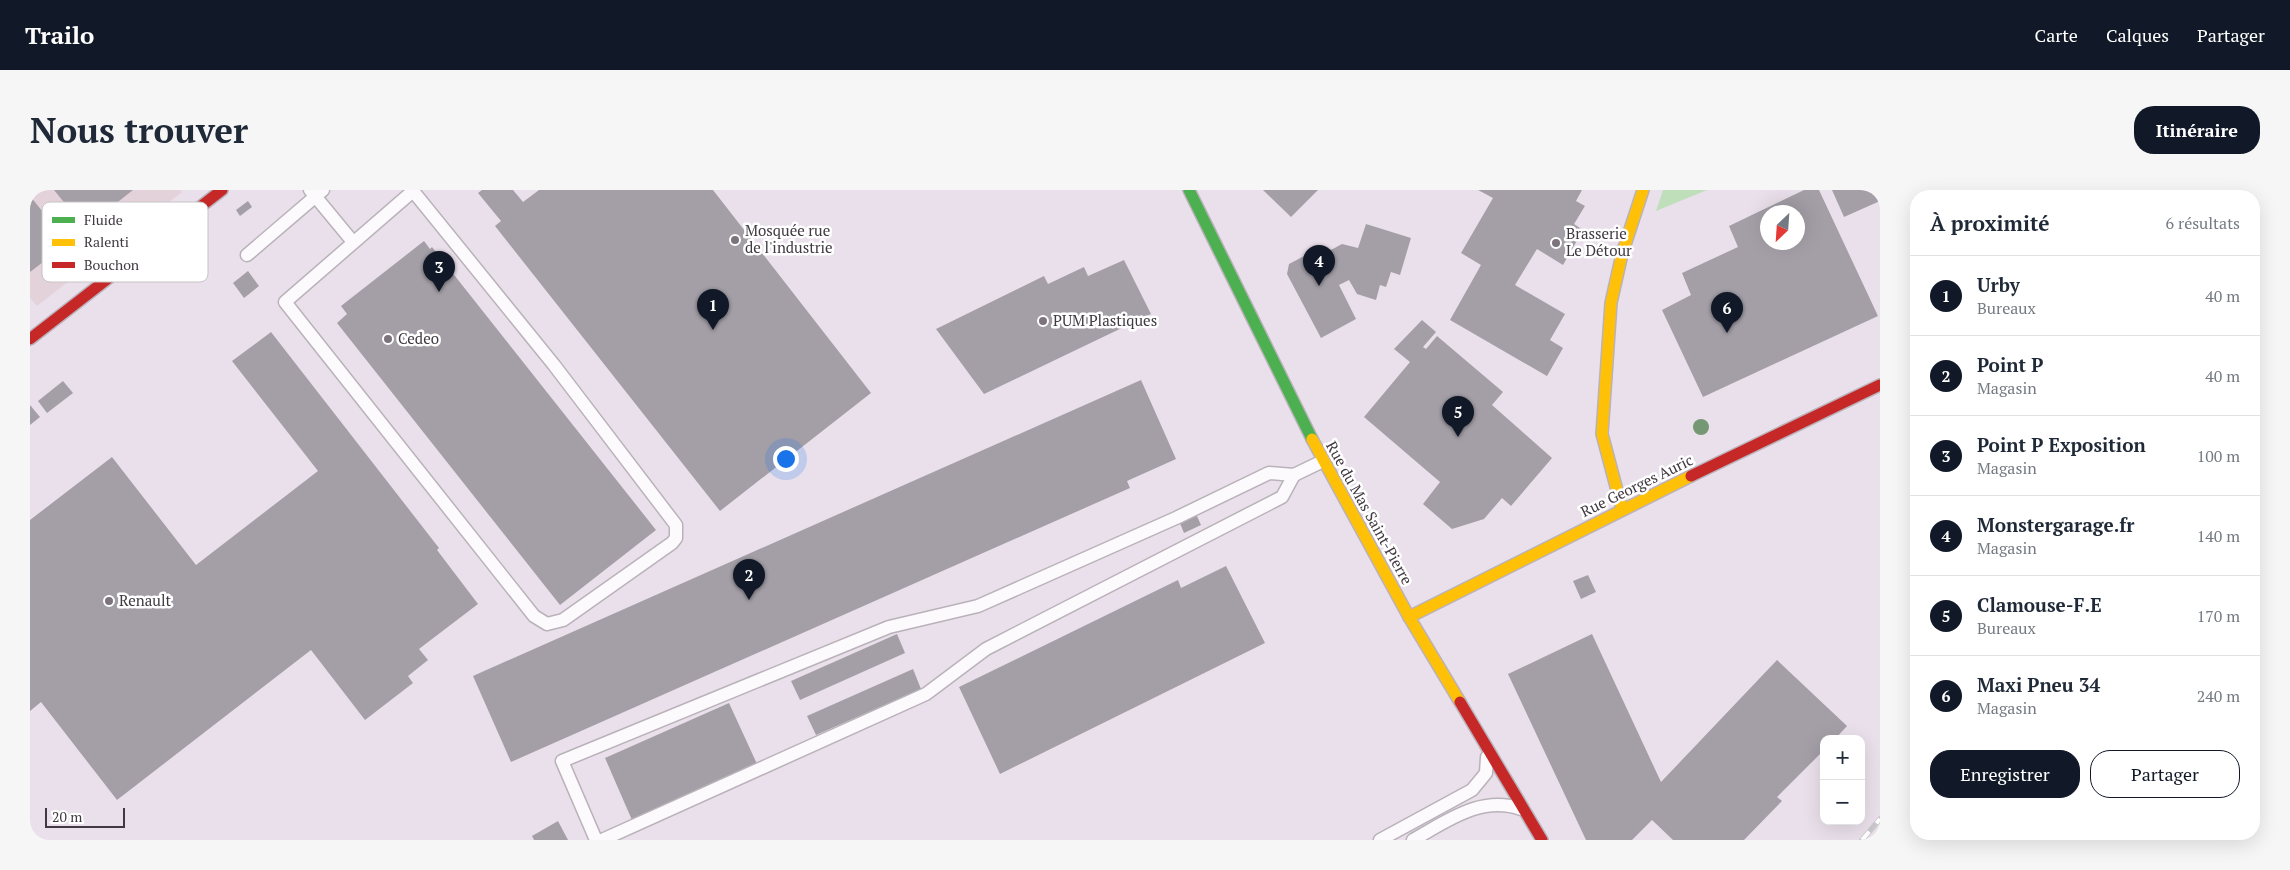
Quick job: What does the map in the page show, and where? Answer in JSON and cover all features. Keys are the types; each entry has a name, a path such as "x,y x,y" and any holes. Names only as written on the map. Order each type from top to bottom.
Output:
{"street":[{"path":"206,202 222,190"},
{"name":"Rue du Mas Saint-Pierre","path":"1189,190 1323,461 1409,617 1542,840"},
{"path":"1622,509 1602,434 1611,303 1622,254 1643,190"},
{"path":"30,339 103,282"},
{"name":"Rue Georges Auric","path":"1409,617 1622,509 1880,384"}],"lane":[{"path":"200,190 205,202"},
{"path":"413,191 554,366 672,518 677,532 672,543 563,620 547,624 534,616 285,302 353,242 413,191"},
{"path":"247,255 316,192 353,242"},
{"path":"596,840 562,762 890,628 978,606 1176,518 1269,473 1294,475 1323,461"},
{"path":"602,840 926,694 986,649 1282,497 1294,475"},
{"path":"1380,840 1472,790 1486,773 1487,749"},
{"path":"1413,840 1463,812 1482,806 1502,804 1523,809"}],"shaded area":[{"path":"30,190 180,190 182,192 169,202 42,202 42,282 68,282 37,306 30,298"}],"green space":[{"path":"1663,190 1707,190 1656,211"}],"building":[{"path":"54,190 133,190 118,202 64,202"},
{"path":"482,190 513,190 523,202 539,190 713,190 871,393 720,511 495,226 501,221 478,193"},
{"path":"1263,190 1318,190 1291,217"},
{"path":"1478,190 1582,190 1576,201 1585,206 1574,224 1583,230 1563,265 1537,249 1515,285 1565,314 1550,340 1563,348 1547,376 1450,320 1481,265 1461,253 1493,198"},
{"path":"1804,190 1819,190 1878,316 1703,397 1662,310 1691,295 1682,273 1738,247 1729,226 1760,211 1760,250 1805,250 1805,205 1773,205"},
{"path":"1832,190 1880,190 1880,201 1844,217"},
{"path":"30,196 42,211 42,263 30,272"},
{"path":"248,201 252,207 240,216 236,210"},
{"path":"1366,224 1411,238 1400,275 1391,272 1386,287 1380,285 1376,300 1357,294 1349,280 1339,285 1356,319 1321,338 1287,274 1289,264 1306,255 1316,258 1342,244 1358,248"},
{"path":"424,241 430,249 432,247 656,530 560,605 337,323 347,314 341,306"},
{"name":"PUM Plastiques","path":"1124,260 1151,314 984,394 936,329 1044,276 1048,284 1084,267 1088,276"},
{"path":"248,271 259,286 244,298 233,283"},
{"path":"1422,320 1436,332 1423,347 1426,349 1437,336 1503,392 1492,405 1552,458 1511,506 1502,498 1484,519 1452,529 1423,504 1440,482 1364,417 1410,362 1394,349"},
{"path":"271,332 439,548 437,550 478,604 419,649 428,660 408,676 413,683 365,720 311,650 117,800 41,702 30,711 30,520 112,457 196,565 318,471 232,361"},
{"path":"1141,380 1176,459 1127,481 1130,488 511,762 473,676"},
{"path":"63,381 73,393 47,413 38,401"},
{"path":"30,405 40,417 30,425"},
{"path":"1196,514 1201,525 1184,533 1179,521"},
{"path":"1226,566 1265,643 1000,774 959,687 1178,580 1181,588"},
{"path":"1588,575 1596,592 1581,599 1573,581"},
{"path":"897,634 905,653 800,700 791,681"},
{"path":"1592,634 1661,782 1777,660 1847,726 1839,735 1820,735 1820,754 1777,797 1782,801 1744,840 1673,840 1652,820 1632,840 1586,840 1508,674"},
{"path":"913,669 921,689 816,735 807,716"},
{"path":"729,703 757,764 632,820 605,758"},
{"path":"558,821 568,840 534,840 532,836"}],"railway":[{"path":"1862,840 1880,819"}],"traffic: fast":[{"path":"1189,190 1312,439"}],"traffic: slow":[{"path":"1622,509 1602,434 1611,303 1622,254 1643,190"},
{"path":"1312,439 1409,617 1460,702"},
{"path":"1409,617 1691,476"}],"traffic: jam":[{"path":"207,202 222,190"},
{"path":"30,339 103,282"},
{"path":"1691,476 1880,385"},
{"path":"1460,702 1542,840"}],"place":[{"name":"Mosquée rue de l'industrie","path":"735,240"},
{"name":"Brasserie Le Détour","path":"1556,243"},
{"name":"Monstergarage.fr","path":"1319,286"},
{"name":"Point P Exposition","path":"439,292"},
{"name":"PUM Plastiques","path":"1043,321"},
{"name":"Urby","path":"713,330"},
{"name":"Maxi Pneu 34","path":"1727,333"},
{"name":"Cedeo","path":"388,339"},
{"name":"Clamouse-F.E","path":"1458,437"},
{"name":"Point P","path":"749,600"},
{"name":"Renault","path":"109,601"}]}
